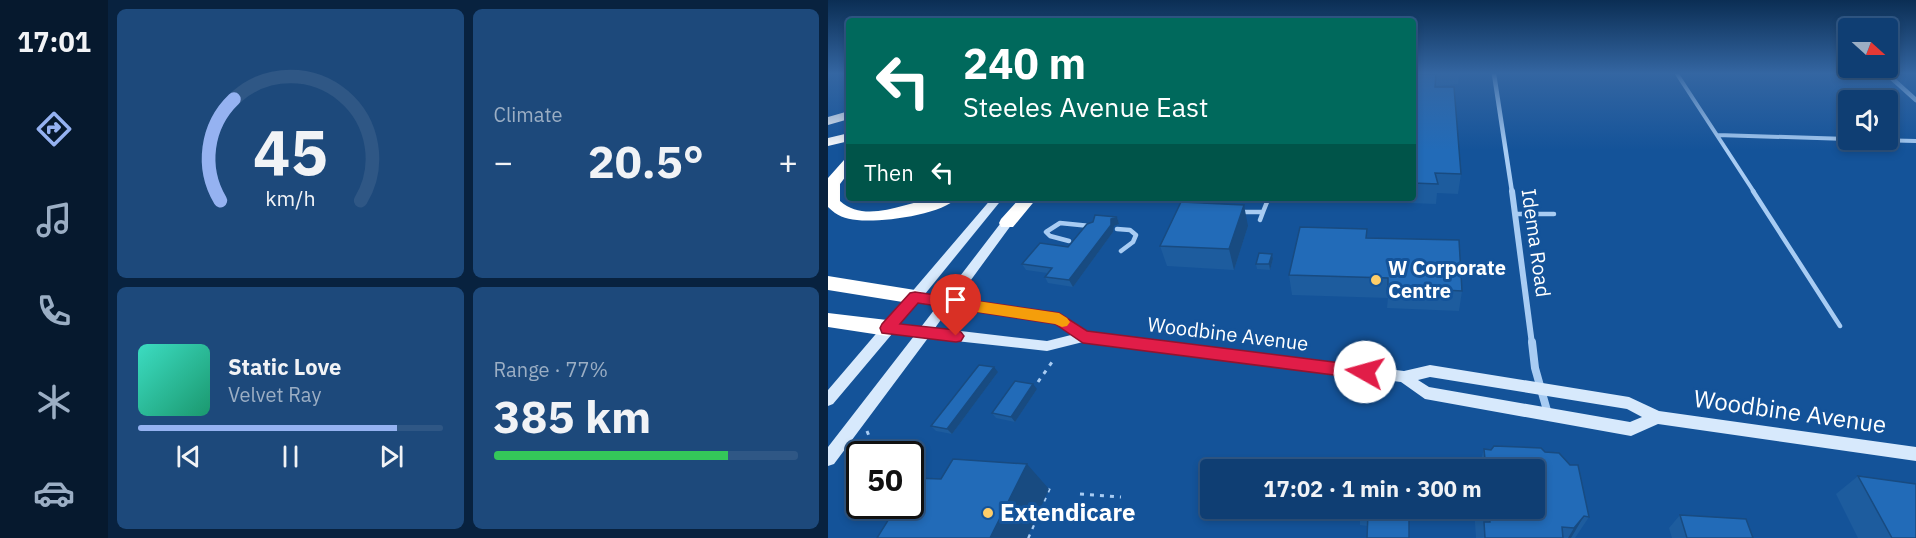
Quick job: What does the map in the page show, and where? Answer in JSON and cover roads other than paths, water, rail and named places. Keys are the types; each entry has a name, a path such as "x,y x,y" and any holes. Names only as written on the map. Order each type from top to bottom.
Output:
{"highway":[{"path":"828,111 846,106"},
{"path":"828,121 846,116"},
{"path":"828,142 846,138"},
{"path":"846,167 832,183 832,202 846,213 876,216 939,201"},
{"path":"1007,223 1025,201"},
{"path":"828,283 915,297"},
{"path":"828,320 887,328"}],"main road":[{"path":"828,400 995,201"},
{"path":"828,459 1007,223"},
{"name":"Woodbine Avenue","path":"915,297 1059,319 1083,337"},
{"name":"Woodbine Avenue","path":"887,328 1047,346 1083,337 1404,377 1430,371 1629,403 1657,417 1916,454"},
{"name":"Woodbine Avenue","path":"1404,377 1425,393 1631,429 1657,417"}],"street":[{"name":"Idema Road","path":"1498,99 1516,214 1535,368 1548,415"}],"lane":[{"path":"1693,99 1840,326"},
{"path":"1717,135 1838,139"},
{"path":"1898,141 1916,141"},
{"path":"1260,220 1267,202"},
{"path":"1239,212 1263,212"},
{"path":"1516,214 1554,214"},
{"path":"1069,241 1050,236 1046,232 1059,223 1092,226"},
{"path":"1117,229 1131,230 1136,235 1133,242 1121,251"}],"place":[{"name":"W Corporate Centre","path":"1376,280"},
{"name":"Extendicare","path":"988,513"}]}
